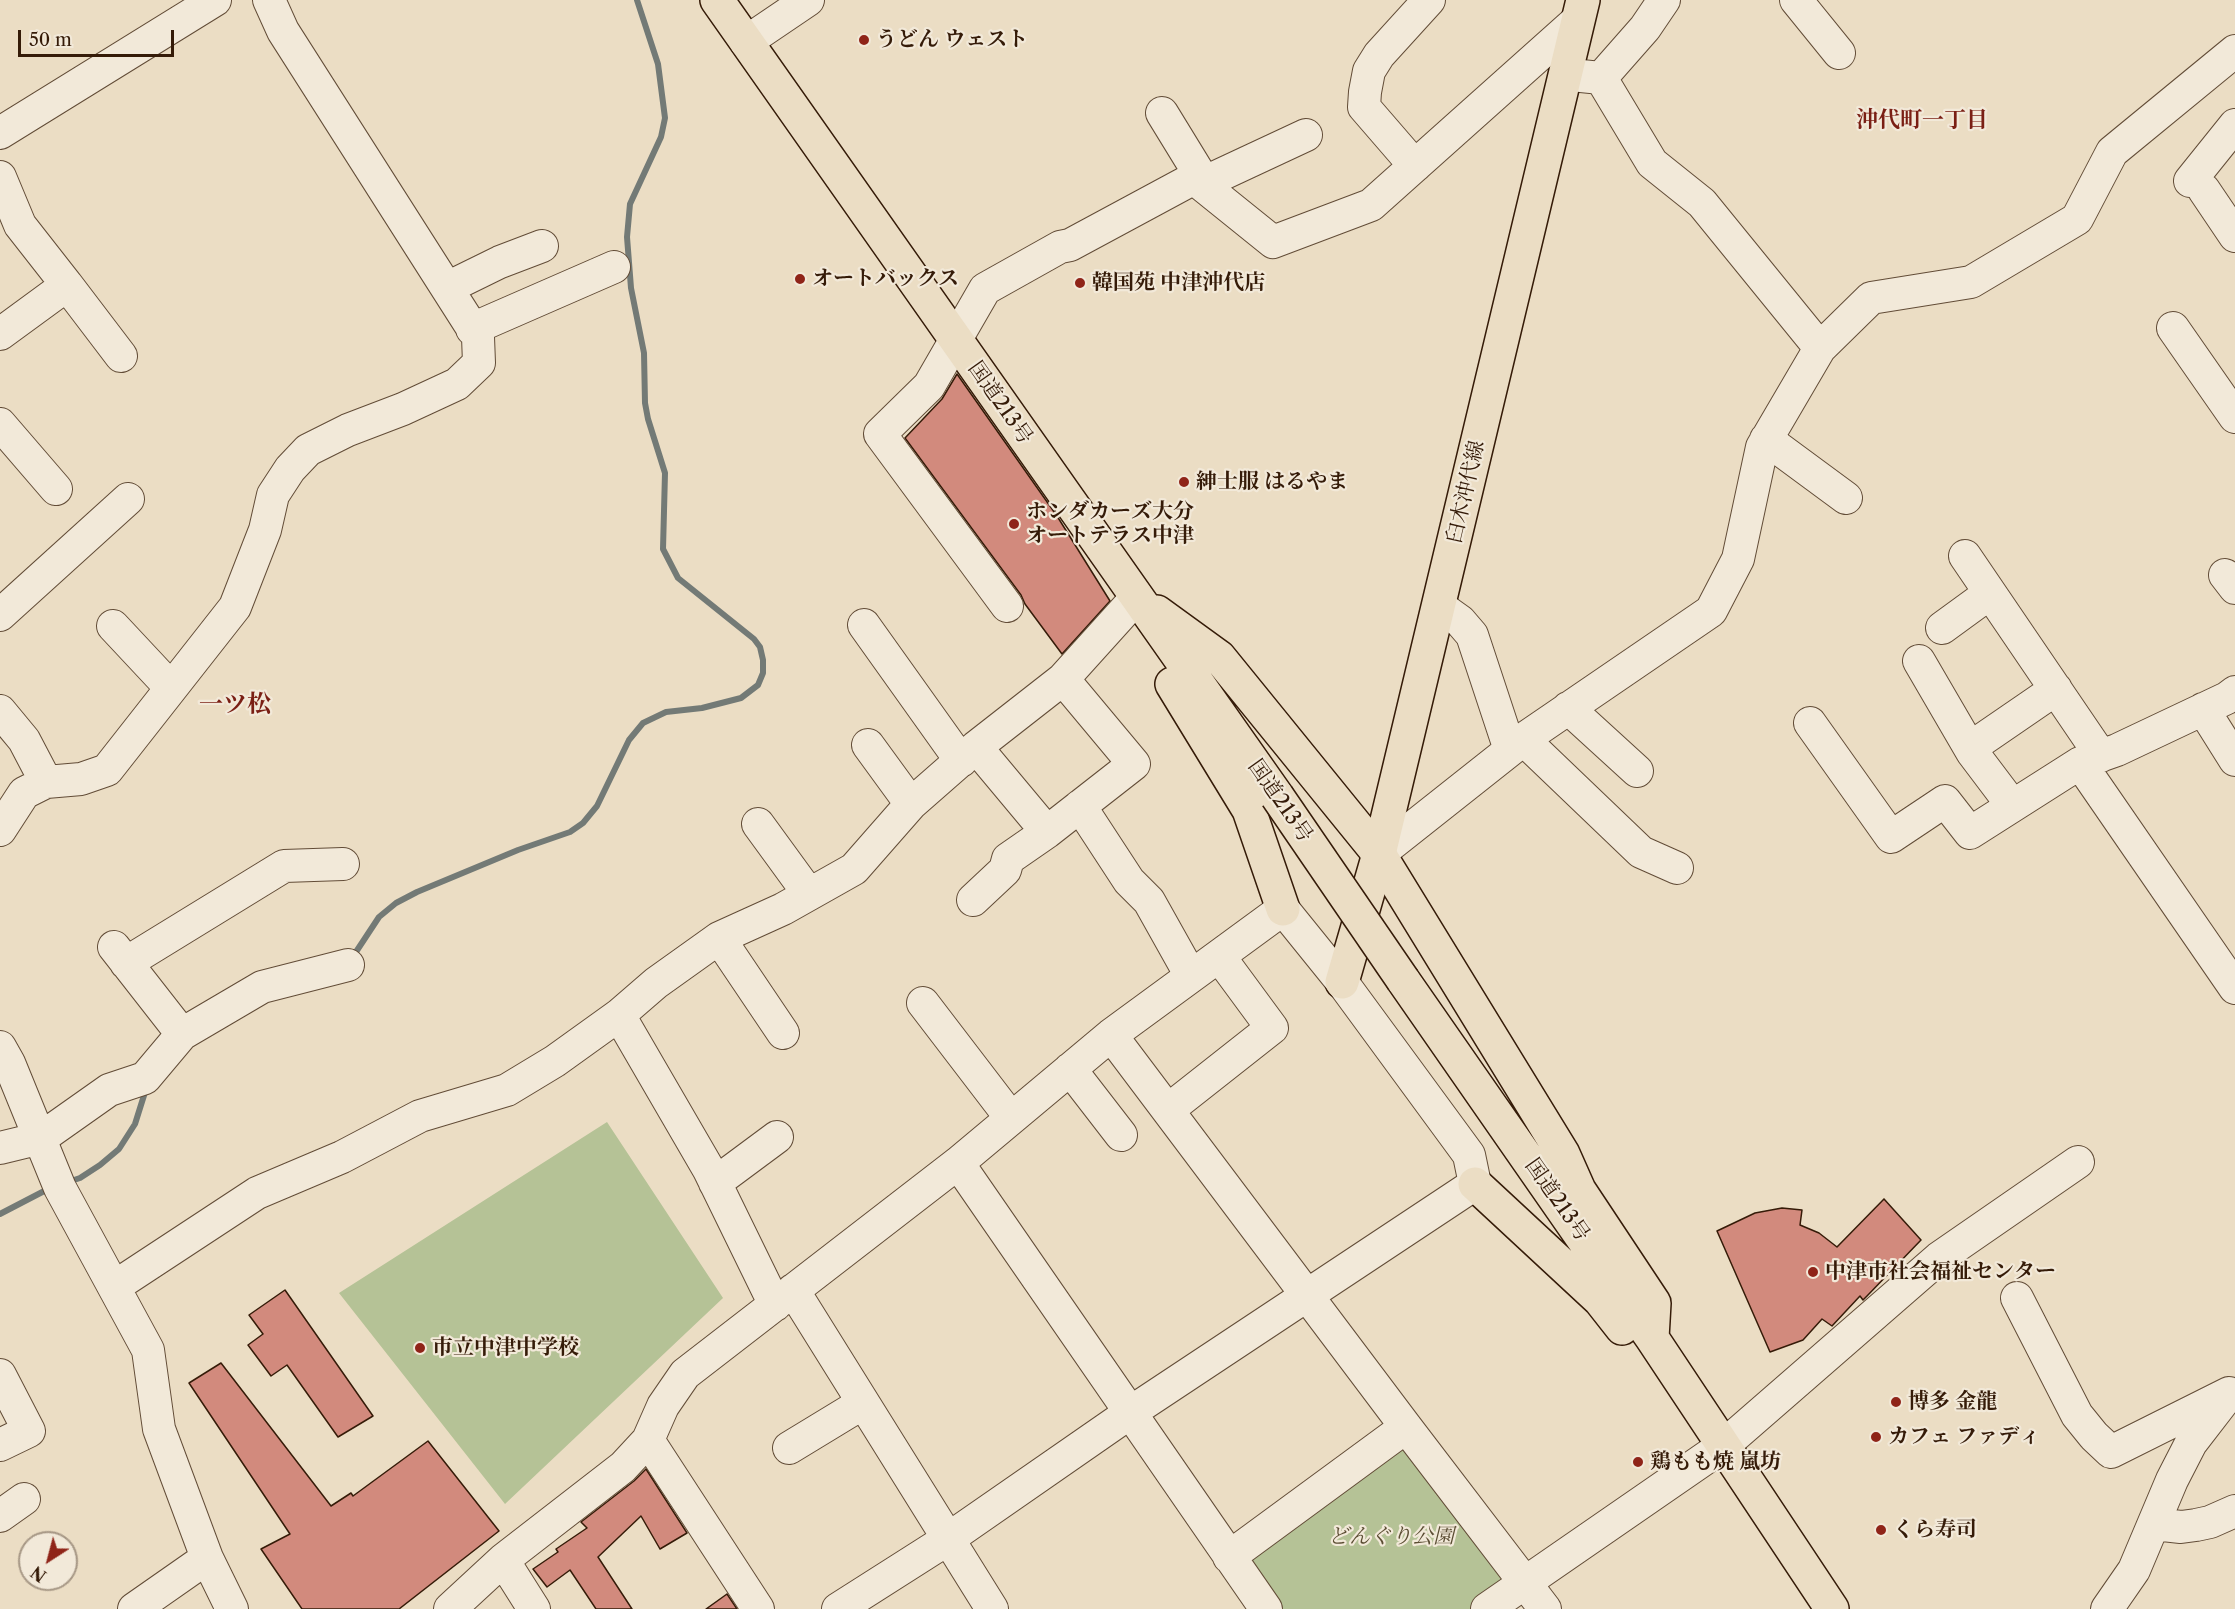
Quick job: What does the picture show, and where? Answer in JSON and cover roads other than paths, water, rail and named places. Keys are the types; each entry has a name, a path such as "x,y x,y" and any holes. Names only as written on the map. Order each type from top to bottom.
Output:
{"main road":[{"name":"国道213号","path":"717,0 1277,796 1652,1338 1832,1609"},
{"name":"臼木沖代線","path":"1342,982 1379,854 1580,10"},
{"path":"1137,597 1220,657 1379,854 1563,1154 1579,1190 1654,1303 1652,1338"},
{"path":"1137,597 1148,646 1229,773 1249,810 1283,909"},
{"path":"1475,1184 1600,1300 1672,1391 1723,1446"}],"street":[{"path":"0,133 215,0"},
{"path":"0,830 24,793 46,782 81,779 107,770 235,607 265,530 273,495 290,469 308,450 348,430 403,409 457,384 479,363 478,337 283,31 268,0"},
{"path":"746,42 808,0"},
{"path":"1415,166 1364,106 1365,92 1369,71 1379,55 1429,0"},
{"path":"1601,78 1645,28 1664,0"},
{"path":"1796,0 1839,53"},
{"path":"1162,113 1201,180 1273,242 1371,205 1580,10"},
{"path":"1379,854 1516,745 1712,611 1738,559 1762,447 1766,439 1821,348 1871,298 1971,282 2077,219 2112,152 2235,51"},
{"path":"1565,74 1601,78"},
{"path":"1601,78 1652,163 1702,203 1821,348"},
{"path":"2235,124 2197,186 2235,236"},
{"path":"1007,606 880,434 930,386 985,289 1060,247 1070,245 1201,180 1306,135"},
{"path":"0,177 20,225 121,356"},
{"path":"447,288 501,262 542,246"},
{"path":"472,329 614,267"},
{"path":"0,334 67,285"},
{"path":"2173,328 2235,417"},
{"path":"0,424 56,489"},
{"path":"1766,439 1846,498"},
{"path":"0,615 128,499"},
{"path":"1965,555 2056,689 2091,759 2235,988"},
{"path":"1942,628 1990,593"},
{"path":"114,1287 257,1192 342,1157 420,1116 507,1090 555,1061 619,1015 656,983 718,938 783,909 854,869 911,804 968,754 1063,679 1137,597"},
{"path":"1439,606 1461,621 1472,635 1516,745 1641,852 1677,868"},
{"path":"864,625 968,754 1047,832"},
{"path":"113,626 171,688"},
{"path":"1919,661 1970,748 2012,806"},
{"path":"973,900 1005,870 1008,859 1047,832 1134,764 1063,679"},
{"path":"1970,748 2056,689"},
{"path":"1810,723 1891,837 1945,801 1970,833 2091,759 2225,702 2235,760"},
{"path":"1568,708 1637,771"},
{"path":"0,711 24,740 46,782"},
{"path":"868,745 911,804"},
{"path":"1080,806 1129,881 1149,901 1191,976"},
{"path":"758,824 809,894"},
{"path":"182,1034 119,954 284,866 343,864"},
{"path":"450,1609 503,1560 623,1467 648,1440 663,1406 685,1374 958,1163 1112,1035 1283,909 1342,982 1468,1155 1475,1184 1131,1412 948,1539 838,1609"},
{"path":"718,938 783,1033"},
{"path":"1168,1110 1272,1028 1219,956"},
{"path":"0,1148 41,1138 109,1090 145,1078 182,1034 262,987 348,965"},
{"path":"922,1003 1011,1118"},
{"path":"619,1015 715,1183 784,1297 863,1403 992,1609"},
{"path":"1112,1035 1306,1296 1545,1609"},
{"path":"0,1047 41,1138 60,1188 148,1350 159,1429 207,1558 232,1609"},
{"path":"1070,1070 1121,1135"},
{"path":"715,1183 777,1137"},
{"path":"1487,1609 1723,1446 1939,1258 2078,1162"},
{"path":"958,1163 1266,1609"},
{"path":"2017,1298 2077,1415 2111,1452 2232,1391"},
{"path":"0,1376 28,1431 0,1445"},
{"path":"2107,1609 2134,1570 2172,1480 2191,1443 2232,1391"},
{"path":"789,1448 863,1403"},
{"path":"1229,1557 1406,1427"},
{"path":"648,1440 758,1609"},
{"path":"2154,1524 2181,1527 2196,1525 2235,1511"},
{"path":"134,1609 207,1558"},
{"path":"503,1560 534,1609"}],"waterway":[{"path":"352,958 379,917 396,903 518,850 570,832 583,823 597,806 629,740 643,723 666,712 702,708 741,698 758,685 763,673 760,647 754,639 678,578 663,549 665,473 645,403 644,353 631,288 627,237 630,204 661,137 665,118 658,64 637,0"},
{"path":"68,1182 80,1178 119,1149 135,1124 146,1089"},
{"path":"0,1214 50,1188"}],"place":[{"name":"うどん ウェスト","path":"864,40"},
{"name":"オートバックス","path":"800,279"},
{"name":"韓国苑 中津沖代店","path":"1080,283"},
{"name":"紳士服 はるやま","path":"1184,482"},
{"name":"ホンダカーズ大分 オートテラス中津","path":"1014,524"},
{"name":"中津市社会福祉センター","path":"1813,1272"},
{"name":"市立中津中学校","path":"420,1348"},
{"name":"博多 金龍","path":"1896,1402"},
{"name":"カフェ ファディ","path":"1876,1437"},
{"name":"鶏もも焼 嵐坊","path":"1638,1462"},
{"name":"くら寿司","path":"1881,1530"}],"district":[{"name":"沖代町一丁目","path":"1922,121"},
{"name":"一ツ松","path":"235,705"}],"park label":[{"name":"どんぐり公園","path":"1391,1537"}]}
